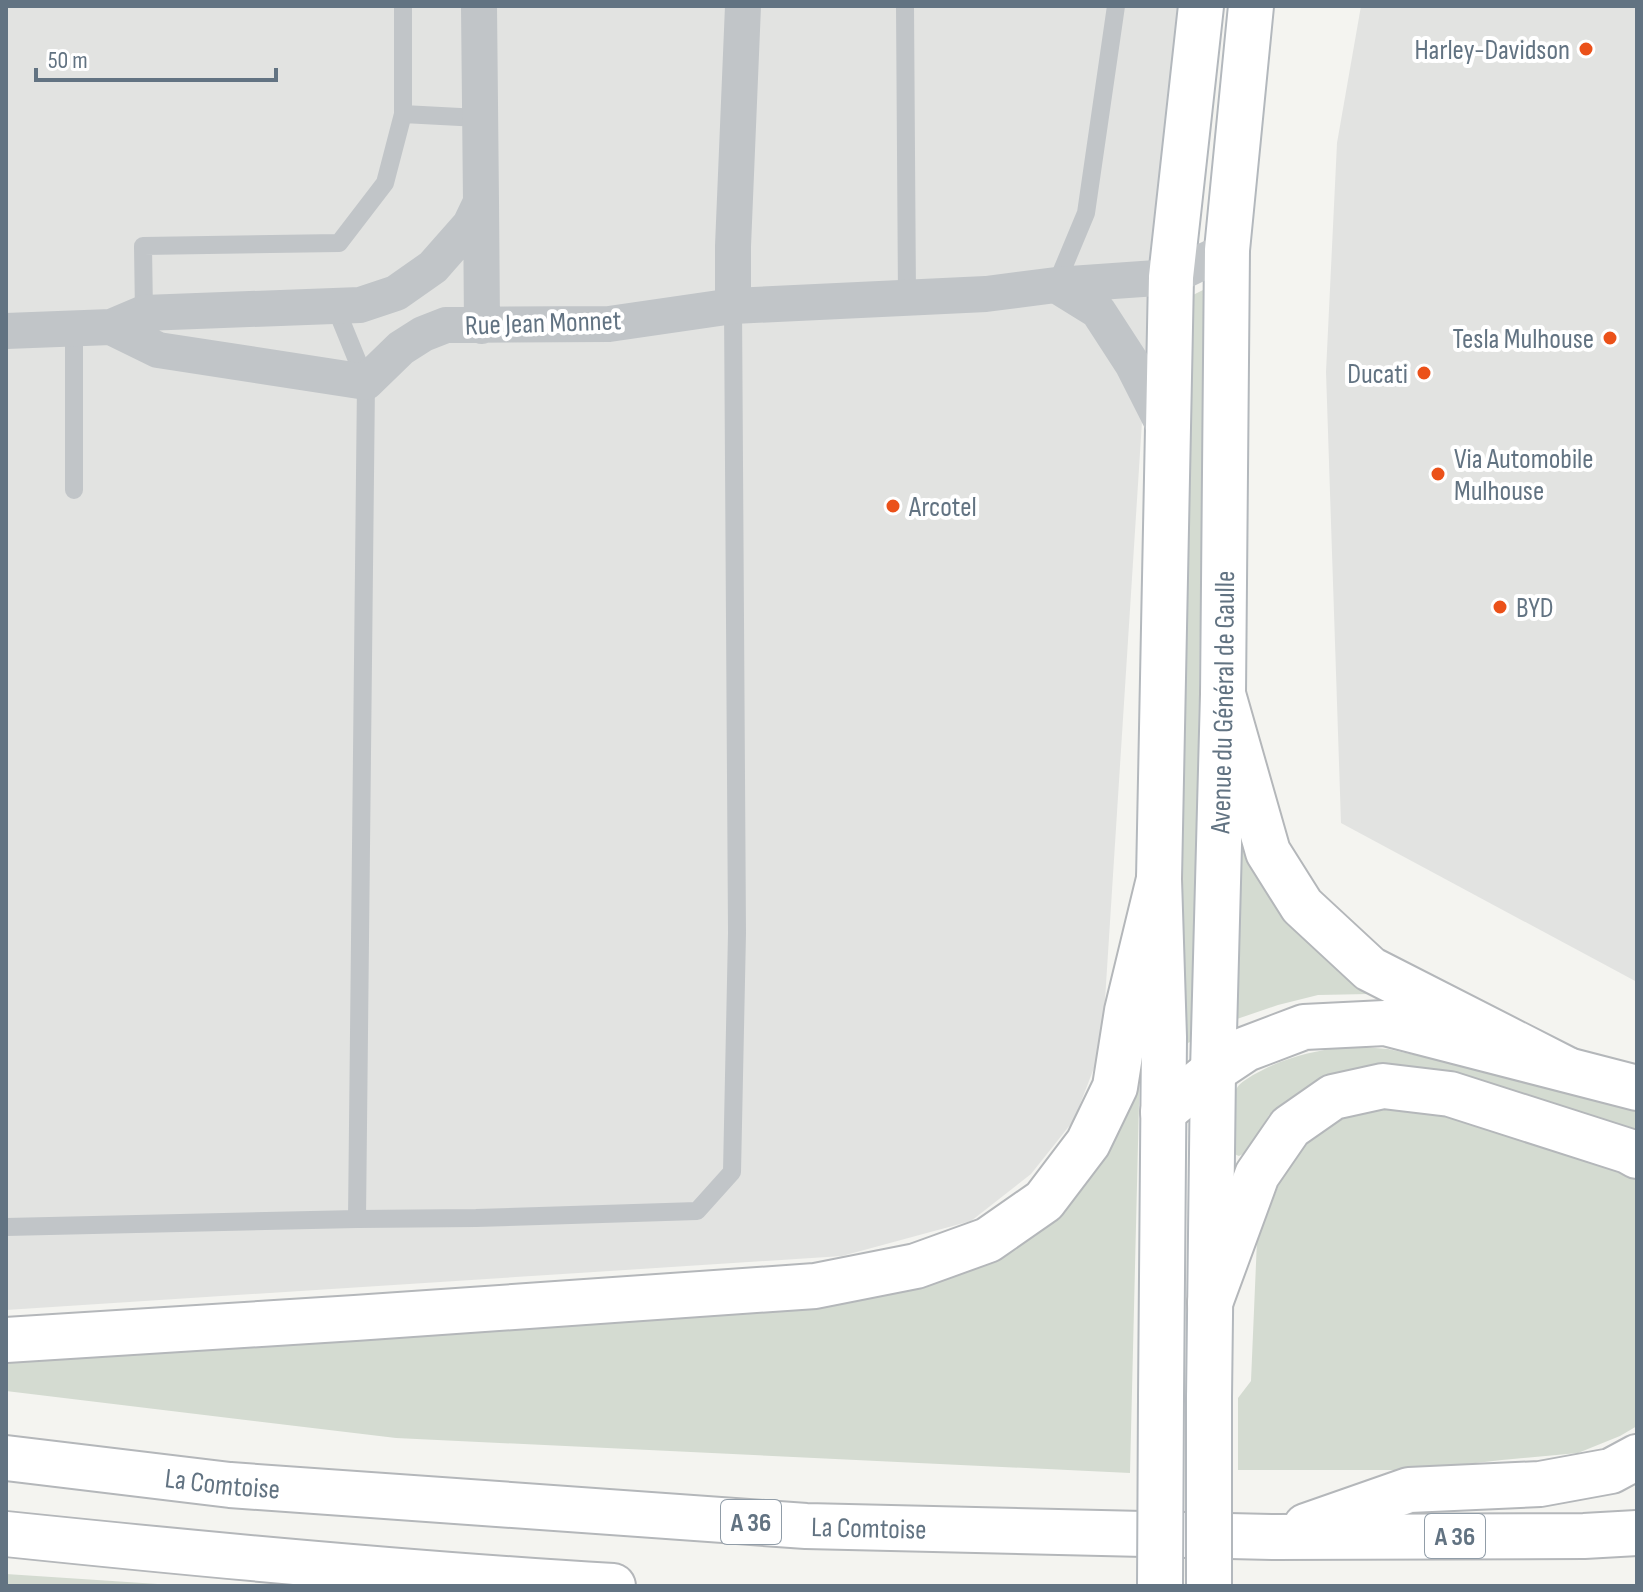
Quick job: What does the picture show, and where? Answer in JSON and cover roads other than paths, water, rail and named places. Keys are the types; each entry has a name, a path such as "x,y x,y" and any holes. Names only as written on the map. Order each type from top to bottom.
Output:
{"main road":[{"path":"1160,1586 1164,1037 1159,879 1171,277 1201,6"},
{"name":"Avenue du Général de Gaulle","path":"1209,1586 1213,1071 1223,694 1227,250 1251,6"},
{"path":"1223,694 1268,852 1302,906 1370,969 1566,1069"},
{"path":"6,1340 815,1286 916,1266 988,1240 1044,1201 1088,1143 1115,1087 1127,1011 1159,879"},
{"path":"1163,1112 1213,1071 1246,1049 1304,1027 1385,1023 1637,1088"},
{"path":"1210,1303 1257,1175 1290,1127 1333,1097 1383,1086 1450,1094 1637,1156"},
{"path":"1273,1537 1409,1490 1540,1484 1611,1471 1637,1457"},
{"name":"La Comtoise","path":"6,1458 230,1485 806,1526 1273,1537 1584,1536 1637,1533"},
{"path":"6,1534 234,1558 613,1586"}],"street":[{"path":"479,6 482,326"},
{"path":"733,306 743,6"},
{"path":"6,331 111,327 144,313 360,305 396,293 433,267 470,225 481,202"},
{"name":"Rue Jean Monnet","path":"366,382 401,348 423,334 446,325 609,324 733,306 986,294 1056,285 1171,277 1227,250"},
{"path":"1056,285 1098,311 1133,365 1168,434"},
{"path":"111,327 158,350 366,382"}],"lane":[{"path":"144,313 143,246 339,243 385,183 403,114 403,6"},
{"path":"905,6 907,298"},
{"path":"1056,285 1086,213 1116,6"},
{"path":"403,114 479,118"},
{"path":"335,306 366,382 357,1219"},
{"path":"6,1227 697,1211 732,1172 737,933 733,306"},
{"path":"74,328 74,490"}],"place":[{"name":"Harley-Davidson","path":"1586,49"},
{"name":"Tesla Mulhouse","path":"1610,338"},
{"name":"Ducati","path":"1424,373"},
{"name":"Via Automobile Mulhouse","path":"1438,474"},
{"name":"Arcotel","path":"893,506"},
{"name":"BYD","path":"1500,607"}]}
